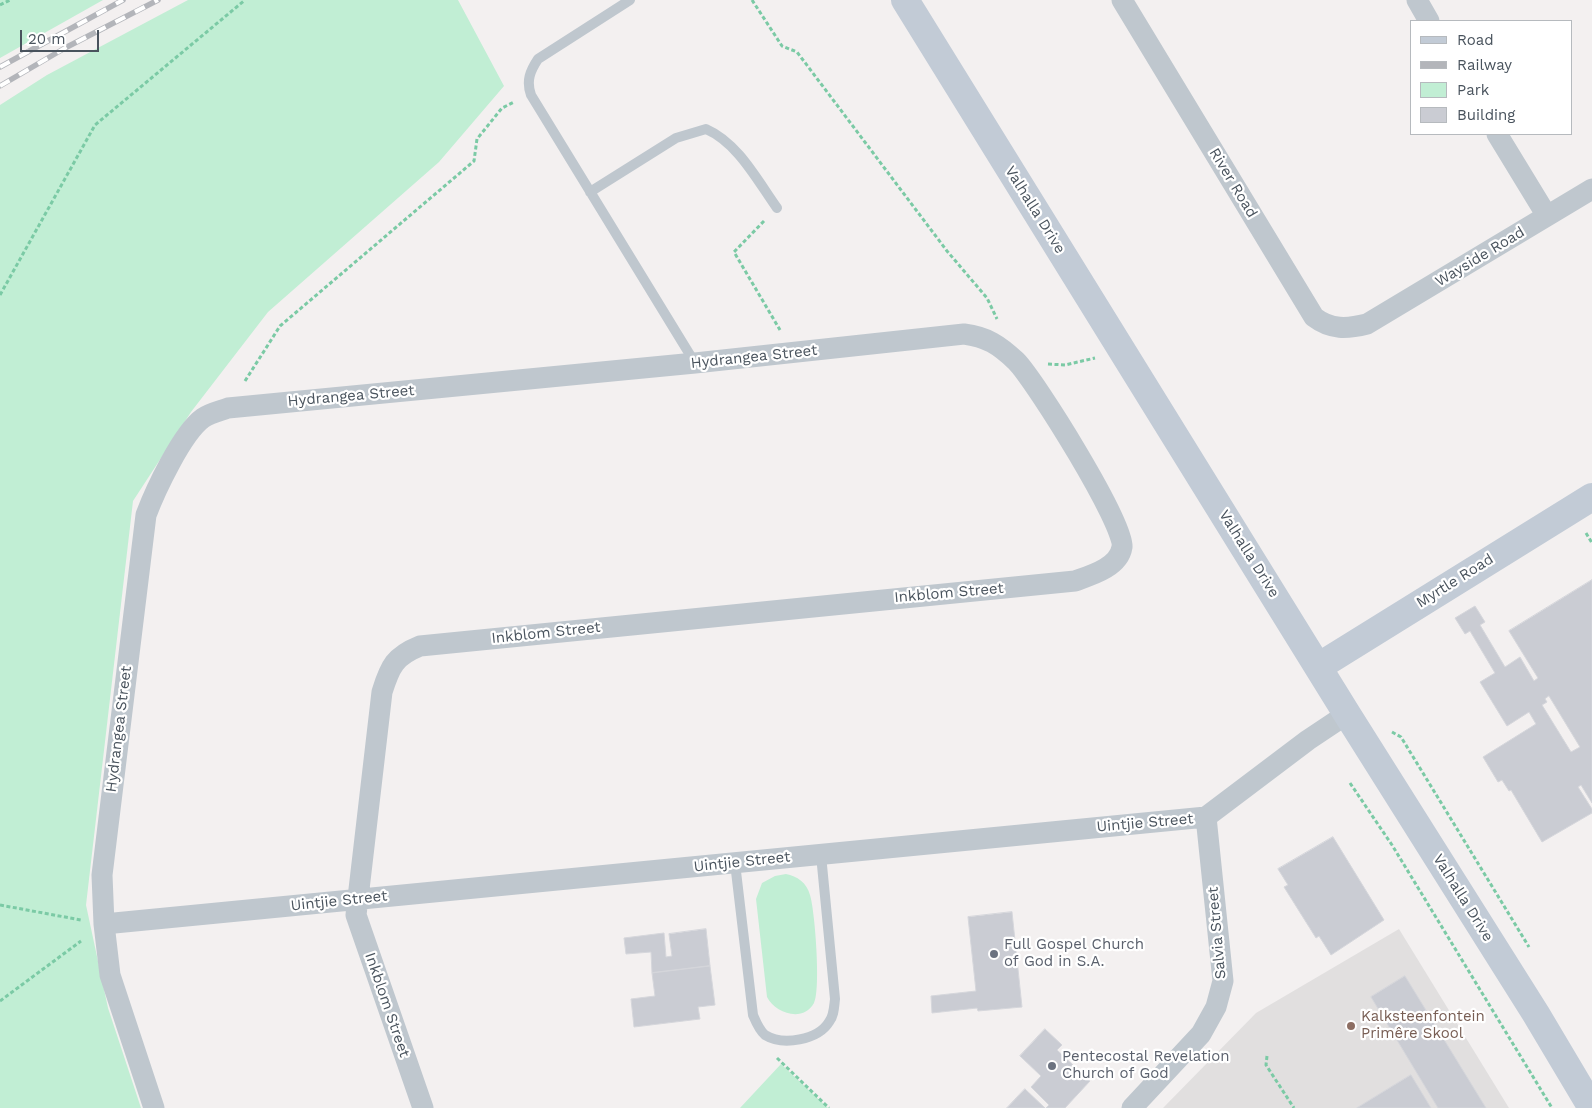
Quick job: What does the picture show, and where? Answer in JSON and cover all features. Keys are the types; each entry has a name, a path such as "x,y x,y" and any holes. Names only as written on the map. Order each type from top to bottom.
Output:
{"main road":[{"name":"Valhalla Drive","path":"905,0 1347,714 1531,1006 1592,1108"},
{"name":"Myrtle Road","path":"1318,667 1592,497"}],"street":[{"name":"River Road","path":"1122,0 1314,316 1333,328 1351,328 1367,324"},
{"path":"1499,135 1547,216"},
{"name":"Wayside Road","path":"1367,324 1592,189"},
{"name":"Hydrangea Street","path":"154,1108 110,975 104,924 102,875 146,515 158,487 194,426 204,417 228,408 695,364 964,334 983,337 1000,347 1018,363 1078,454 1117,522"},
{"name":"Inkblom Street","path":"422,1108 356,916 382,692 388,674 403,652 420,646 1075,581 1090,576 1116,560 1122,549 1123,538 1117,522"},
{"name":"Uintjie Street","path":"104,924 1206,817 1308,740 1347,714"},
{"name":"Salvia Street","path":"1132,1108 1201,1034 1216,1007 1223,981 1206,817"}],"lane":[{"path":"630,0 538,59 531,70 527,85 531,95 695,364"},
{"path":"590,192 676,138 706,129 721,136 745,162 777,208"},
{"path":"736,863 753,1015 765,1034 778,1040 804,1039 821,1031 830,1022 835,1000 821,854"}],"path":[{"path":"0,5 10,0"},
{"path":"0,295 96,125 245,0"},
{"path":"752,0 782,46 797,52 947,251 987,298 996,315 1000,347"},
{"path":"228,408 280,326 474,161 477,139 502,108 531,95"},
{"path":"777,208 734,252 780,328 784,354"},
{"path":"1018,363 1065,366 1095,358"},
{"path":"1388,730 1401,737 1531,951"},
{"path":"1350,783 1392,844 1552,1108"},
{"path":"0,905 104,924"},
{"path":"0,1001 104,924"},
{"path":"765,1034 765,1047 829,1108"},
{"path":"1267,1056 1266,1065 1294,1108"}],"shaded area":[{"name":"Kalksteenfontein Primêre Skool","path":"1399,929 1509,1108 1163,1108 1256,1013"}],"green space":[{"path":"0,0 103,0 0,58"},
{"path":"188,0 458,0 504,86 439,162 268,312 191,412 133,501 86,905 108,1008 141,1108 0,1108 0,105 47,75"},
{"path":"786,874 794,876 801,881 809,891 815,933 816,995 814,1003 809,1009 803,1013 796,1014 789,1014 776,1008 767,997 756,899 762,883 775,876"},
{"path":"781,1064 828,1108 740,1108"}],"building":[{"path":"1592,580 1592,803 1581,785 1578,787 1592,809 1592,813 1542,842 1511,790 1509,791 1502,780 1498,782 1483,757 1536,724 1529,712 1507,726 1480,682 1495,673 1470,631 1465,634 1455,618 1475,606 1485,622 1480,625 1505,667 1520,657 1534,681 1538,678 1509,631","holes":["1549,696 1580,747 1571,752 1542,705 1547,702 1545,699"]},
{"path":"1333,837 1384,920 1331,955 1319,936 1316,938 1284,887 1288,885 1278,869"},
{"name":"Full Gospel Church of God in S.A.","path":"1012,912 1022,1007 978,1011 977,1008 932,1013 931,996 976,991 968,917"},
{"path":"706,929 710,966 652,973 651,952 626,954 624,938 664,933 666,957 672,956 669,934"},
{"path":"710,966 715,1005 698,1007 700,1019 634,1027 631,999 655,996 652,973"},
{"path":"1405,976 1486,1108 1438,1108 1371,997"},
{"name":"Pentecostal Revelation Church of God","path":"1045,1029 1062,1045 1057,1050 1090,1081 1065,1108 1046,1108 1049,1105 1031,1087 1041,1076 1020,1056"},
{"path":"1411,1075 1431,1108 1357,1108"},
{"name":"Pentecostal Revelation Church of God","path":"1025,1089 1045,1108 1007,1108"}],"railway":[{"path":"0,67 123,0"},
{"path":"0,86 65,48 158,0"}],"place":[{"name":"Full Gospel Church of God in S.A.","path":"994,954"},
{"name":"Kalksteenfontein Primêre Skool","path":"1351,1026"},
{"name":"Pentecostal Revelation Church of God","path":"1052,1066"}]}
